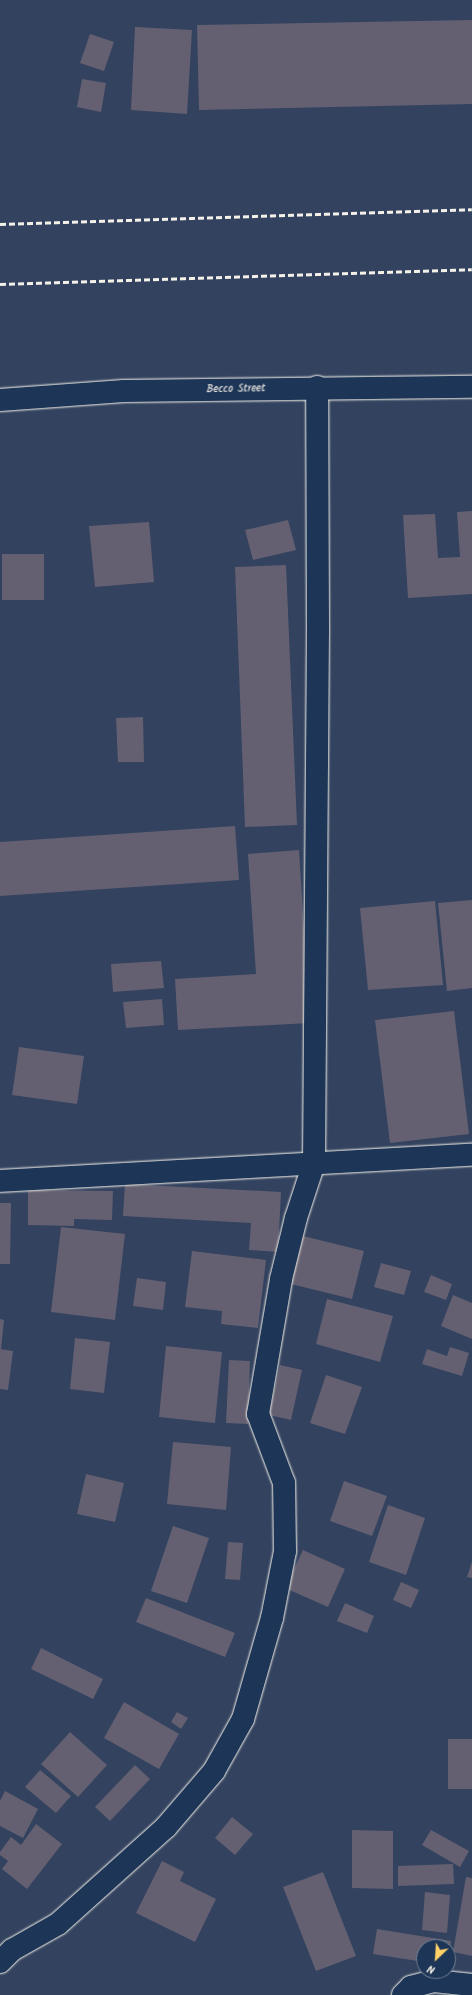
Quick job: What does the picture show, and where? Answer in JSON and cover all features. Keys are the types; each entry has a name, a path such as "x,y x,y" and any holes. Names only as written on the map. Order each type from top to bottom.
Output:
{"street":[{"name":"Becco Street","path":"0,400 124,391 317,387 472,387"},
{"path":"4,1951 58,1924 166,1827 214,1771 243,1719 272,1618 285,1551 284,1483 258,1414 281,1279 296,1218 314,1163 317,387"},
{"path":"0,1182 472,1155"},
{"path":"403,1995 411,1987 434,1981 472,1985"}],"building":[{"path":"472,20 472,104 199,110 197,25"},
{"path":"135,27 192,30 187,114 131,110"},
{"path":"90,34 114,42 104,71 80,63"},
{"path":"82,79 106,83 101,112 77,107"},
{"path":"472,511 472,594 408,598 403,515 435,514 438,558 460,557 457,512"},
{"path":"288,520 296,550 253,560 245,530"},
{"path":"149,522 154,582 95,587 89,526"},
{"path":"2,554 44,554 44,600 2,600"},
{"path":"286,565 297,825 245,827 235,567"},
{"path":"143,717 144,762 118,762 116,718"},
{"path":"235,826 239,880 0,896 0,842"},
{"path":"299,850 310,1023 178,1030 175,979 256,974 248,854"},
{"path":"472,900 472,988 447,991 438,903"},
{"path":"435,901 443,985 368,990 360,908"},
{"path":"161,961 164,988 113,992 111,964"},
{"path":"162,999 164,1025 126,1028 123,1002"},
{"path":"454,1011 469,1134 390,1143 375,1020"},
{"path":"19,1047 84,1056 77,1104 12,1095"},
{"path":"125,1184 281,1192 278,1252 249,1250 251,1223 123,1216"},
{"path":"28,1190 113,1191 112,1220 74,1219 74,1226 28,1225"},
{"path":"0,1203 11,1203 10,1264 0,1264"},
{"path":"61,1227 125,1234 115,1320 51,1312"},
{"path":"299,1235 364,1251 352,1299 287,1283"},
{"path":"192,1251 266,1260 258,1328 221,1324 222,1311 185,1307"},
{"path":"381,1263 411,1271 404,1295 374,1287"},
{"path":"431,1275 452,1284 446,1300 424,1292"},
{"path":"137,1278 166,1282 163,1310 133,1306"},
{"path":"453,1295 472,1303 472,1339 441,1326"},
{"path":"327,1299 393,1316 380,1362 316,1344"},
{"path":"0,1319 4,1320 1,1349 0,1349"},
{"path":"75,1338 110,1342 104,1393 70,1389"},
{"path":"166,1346 222,1352 215,1423 159,1417"},
{"path":"450,1347 469,1353 462,1376 422,1364 427,1349 447,1356"},
{"path":"0,1349 13,1351 8,1390 0,1389"},
{"path":"229,1360 250,1361 248,1424 226,1423"},
{"path":"280,1365 302,1370 291,1420 269,1415"},
{"path":"326,1375 362,1387 345,1434 310,1423"},
{"path":"173,1442 231,1447 226,1510 167,1504"},
{"path":"86,1474 124,1483 115,1522 77,1514"},
{"path":"344,1481 387,1496 372,1536 330,1521"},
{"path":"388,1505 425,1518 406,1575 369,1562"},
{"path":"173,1526 209,1538 187,1603 151,1591"},
{"path":"228,1542 243,1543 240,1580 225,1579"},
{"path":"303,1550 345,1569 328,1607 285,1588"},
{"path":"472,1562 472,1578 467,1577"},
{"path":"401,1582 419,1590 411,1608 393,1600"},
{"path":"146,1598 235,1633 225,1657 136,1622"},
{"path":"345,1603 374,1616 367,1633 337,1621"},
{"path":"41,1648 103,1679 93,1699 31,1669"},
{"path":"124,1702 179,1734 159,1769 104,1738"},
{"path":"177,1712 188,1718 181,1729 171,1722"},
{"path":"70,1732 107,1765 78,1797 41,1764"},
{"path":"448,1739 472,1739 472,1789 448,1789"},
{"path":"135,1765 150,1779 110,1821 95,1807"},
{"path":"40,1770 71,1796 56,1813 25,1787"},
{"path":"5,1791 38,1809 23,1838 0,1826 0,1801"},
{"path":"232,1817 253,1834 235,1855 215,1838"},
{"path":"36,1824 62,1844 27,1889 2,1869 8,1861 0,1855 0,1852 11,1837 21,1845"},
{"path":"352,1830 393,1831 393,1889 352,1888"},
{"path":"431,1830 469,1851 460,1867 422,1845"},
{"path":"162,1861 184,1872 180,1881 216,1899 195,1942 136,1913"},
{"path":"453,1864 454,1884 398,1886 398,1866"},
{"path":"323,1872 356,1956 316,1971 283,1887"},
{"path":"466,1877 472,1878 472,1956 456,1953 455,1939"},
{"path":"425,1892 450,1895 447,1933 422,1930"},
{"path":"377,1929 439,1939 416,1939 416,1961 373,1954"}],"railway":[{"path":"0,224 472,209"},
{"path":"0,284 472,269"}]}
